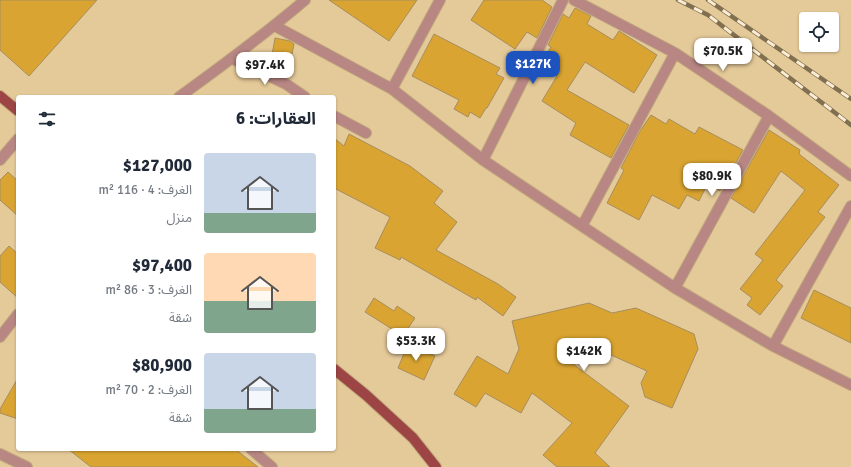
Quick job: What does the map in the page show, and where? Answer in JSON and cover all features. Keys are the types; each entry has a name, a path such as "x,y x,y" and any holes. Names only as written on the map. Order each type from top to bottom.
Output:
{"main road":[{"path":"0,96 16,109"},
{"path":"336,371 366,395 413,438 436,467"}],"street":[{"path":"181,95 233,59 305,0"},
{"path":"392,89 440,0"},
{"path":"483,160 564,0"},
{"path":"574,0 675,53 769,116 851,176"},
{"path":"275,26 392,89 483,160 675,288 773,346 851,385"},
{"path":"582,226 675,53"},
{"path":"233,59 286,84 302,95"},
{"path":"675,288 769,116"},
{"path":"336,117 366,133"},
{"path":"0,160 16,141"},
{"path":"773,346 851,206"},
{"path":"0,338 16,317"},
{"path":"252,451 272,467"},
{"path":"0,454 27,467"}],"building":[{"path":"0,0 97,0 29,76 0,50"},
{"path":"329,0 417,0 389,41"},
{"path":"484,0 542,0 552,7 537,38 527,32 515,49 471,20"},
{"path":"575,8 591,16 587,24 613,40 619,31 657,55 634,93 585,62 567,90 629,125 611,158 570,135 576,123 542,101 557,76 540,65 551,47 548,45 563,14 569,18"},
{"path":"434,34 500,68 496,74 504,78 480,118 470,112 468,117 454,109 459,100 412,76"},
{"path":"275,38 290,41 294,44 291,59 272,55"},
{"path":"651,115 666,124 669,119 695,134 699,127 743,150 720,191 708,183 699,201 687,195 679,209 652,195 639,220 607,203 624,170 621,168 623,164 640,131"},
{"path":"769,130 800,150 799,154 839,185 818,212 825,217 776,280 783,286 760,315 747,305 752,298 740,289 763,260 755,254 805,190 781,171 754,213 731,198"},
{"path":"349,134 410,166 443,191 434,203 457,222 436,250 498,284 516,297 503,316 477,297 476,300 401,257 400,260 375,248 390,217 336,189 336,140 344,146"},
{"path":"8,172 16,179 16,214 0,200 0,180"},
{"path":"9,246 16,252 16,296 0,282 0,256"},
{"path":"814,290 851,308 851,343 801,318"},
{"path":"374,298 394,311 397,306 415,318 403,336 365,312"},
{"path":"589,303 612,313 636,308 694,334 698,349 672,408 645,397 641,383 647,371 611,355 573,364 629,406 595,453 610,467 557,467 543,455 572,423 532,393 521,413 485,393 476,407 454,394 477,356 508,374 519,349 512,321"},
{"path":"408,344 435,356 424,380 398,368"},
{"path":"16,381 16,418 0,413 0,409"},
{"path":"71,451 238,451 258,467 91,467"}],"railway":[{"path":"678,0 708,15 851,125"},
{"path":"708,0 851,99"}]}
